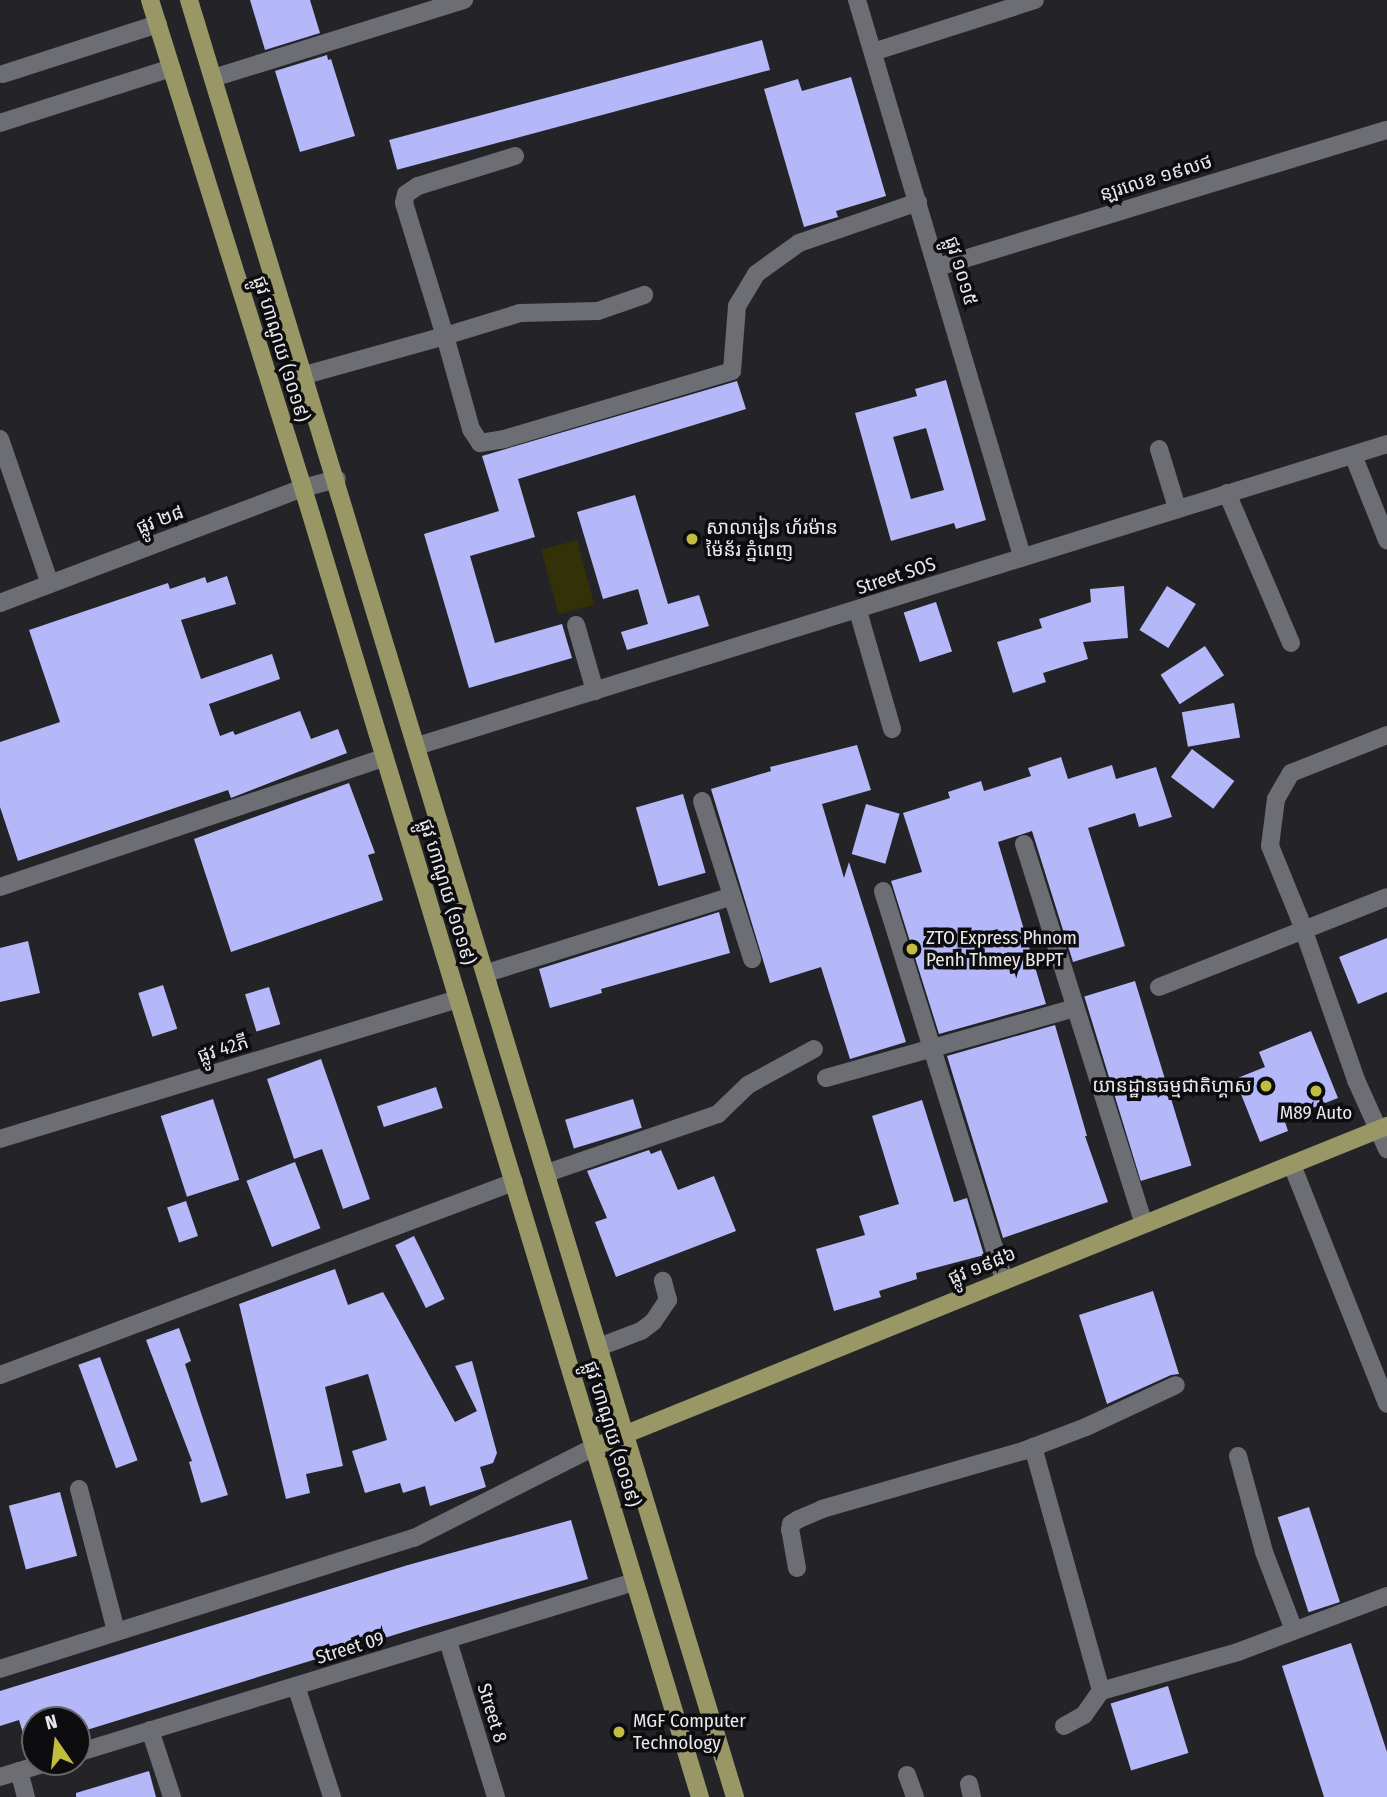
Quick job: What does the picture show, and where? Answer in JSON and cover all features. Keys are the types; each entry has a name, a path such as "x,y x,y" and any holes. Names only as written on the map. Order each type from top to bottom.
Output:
{"main road":[{"name":"ផ្លូវ ហាណូយ (១០១៩)","path":"150,0 303,488 699,1797"},
{"name":"ផ្លូវ ហាណូយ (១០១៩)","path":"189,0 337,479 735,1797"},
{"name":"ផ្លូវ ១៩៨៦","path":"594,1447 1383,1128"}],"street":[{"path":"213,78 464,0"},
{"name":"ផ្លូវ ១០១៥","path":"857,0 1022,556"},
{"path":"873,52 1035,0"},
{"path":"3,74 158,24"},
{"path":"0,122 171,68"},
{"name":"ន្ឡរលេខ ១៩លថ","path":"938,267 1387,130"},
{"path":"515,156 418,186 407,194 404,203 471,429 480,443 504,439 733,371 737,306 756,274 799,243 918,202"},
{"path":"305,375 520,313 598,311 645,295"},
{"path":"0,439 6,475 50,584"},
{"name":"Street SOS","path":"417,746 858,611 1022,556 1387,444"},
{"path":"1158,449 1177,508"},
{"path":"1353,455 1387,540"},
{"name":"ផ្លូវ ២៨","path":"0,603 303,488 337,479"},
{"path":"1227,493 1291,643"},
{"path":"858,611 892,729"},
{"path":"576,625 595,691"},
{"path":"1387,735 1291,773 1276,799 1270,846 1303,929 1356,1080 1383,1128 1387,1149"},
{"path":"0,887 384,758"},
{"path":"702,801 752,959"},
{"path":"1024,844 1143,1224"},
{"path":"883,891 1004,1280"},
{"path":"487,973 732,896"},
{"path":"1159,987 1387,897"},
{"name":"ផ្លូវ 42ភី","path":"0,1139 458,999"},
{"path":"826,1078 1074,1008"},
{"path":"547,1173 718,1114 748,1085 814,1049"},
{"path":"1292,1165 1387,1404"},
{"path":"0,1375 514,1182"},
{"path":"599,1347 641,1331 653,1322 668,1300 663,1281"},
{"path":"797,1568 790,1530 791,1524 799,1519 822,1509 1033,1447 1086,1427 1176,1385"},
{"path":"0,1669 414,1538 594,1447"},
{"path":"1033,1447 1101,1691"},
{"path":"1238,1456 1264,1552 1294,1630"},
{"path":"79,1489 116,1631"},
{"name":"Street 09","path":"91,1749 634,1582"},
{"path":"1064,1726 1084,1715 1101,1691 1238,1652 1387,1596"},
{"name":"Street 8","path":"448,1641 496,1797"},
{"path":"296,1686 332,1797"},
{"path":"150,1730 172,1797"},
{"path":"0,1777 19,1772 26,1797"},
{"path":"907,1774 915,1797"}],"shaded area":[{"path":"577,540 594,605 559,614 541,550"}],"building":[{"path":"250,0 310,0 320,33 265,50"},
{"path":"762,40 770,70 397,170 389,140"},
{"path":"327,55 328,60 331,59 355,136 300,152 275,71"},
{"path":"851,77 886,196 836,211 838,217 804,227 764,89 798,79 802,91"},
{"path":"946,380 986,520 956,529 954,523 891,541 855,413 917,396 915,389","holes":["926,428 944,490 911,499 893,437"]},
{"path":"737,381 746,409 518,479 535,537 470,556 495,643 562,624 572,658 469,688 424,534 499,511 482,456"},
{"path":"635,495 668,604 699,595 709,626 627,650 621,632 648,624 638,589 603,599 577,512"},
{"path":"227,576 236,604 181,620 201,679 272,654 280,679 209,704 220,736 233,731 235,735 300,711 311,739 338,729 347,753 231,798 228,790 18,861 0,807 0,742 60,722 29,630 168,583 170,589 205,577 207,583"},
{"path":"1124,586 1128,638 1083,642 1088,659 1043,673 1046,682 1013,693 997,642 1042,628 1039,619 1091,602 1090,589"},
{"path":"1167,586 1196,604 1168,648 1139,630"},
{"path":"936,602 952,651 920,662 904,613"},
{"path":"1205,646 1224,675 1180,704 1161,675"},
{"path":"1234,703 1240,737 1188,747 1182,712"},
{"path":"857,745 871,790 822,804 844,878 849,862 906,1042 850,1059 821,967 770,983 711,789 771,771 770,767"},
{"path":"1192,749 1234,781 1213,809 1171,777"},
{"path":"1061,757 1068,779 1112,765 1116,779 1156,767 1172,817 1139,827 1135,813 1088,828 1125,946 1073,962 1032,831 998,842 1046,1004 939,1034 891,881 922,872 903,813 950,798 948,792 981,781 984,791 1031,776 1028,768"},
{"path":"349,783 375,853 368,855 383,900 231,952 194,839"},
{"path":"683,794 706,873 659,886 636,808"},
{"path":"866,804 900,814 885,864 852,854"},
{"path":"719,912 730,953 601,989 602,993 550,1008 539,969"},
{"path":"1387,938 1387,992 1358,1004 1339,957"},
{"path":"28,941 40,993 0,1002 0,948"},
{"path":"1135,981 1191,1166 1141,1181 1084,996"},
{"path":"163,985 177,1029 152,1037 138,993"},
{"path":"269,987 280,1024 256,1032 245,994"},
{"path":"1055,1025 1085,1136 1108,1202 1003,1238 947,1056"},
{"path":"1311,1031 1338,1098 1284,1119 1288,1131 1260,1142 1235,1079 1265,1067 1259,1052"},
{"path":"321,1059 370,1199 343,1209 322,1149 294,1159 267,1079"},
{"path":"436,1087 443,1108 384,1127 377,1106"},
{"path":"213,1099 239,1180 187,1197 161,1116"},
{"path":"633,1099 642,1128 574,1148 565,1120"},
{"path":"922,1100 954,1202 967,1198 984,1255 916,1273 917,1279 879,1291 881,1297 834,1311 816,1249 865,1235 859,1216 899,1204 872,1116"},
{"path":"649,1150 651,1154 661,1150 678,1190 714,1176 736,1231 616,1277 595,1222 607,1218 587,1171"},
{"path":"295,1162 320,1228 272,1247 246,1181"},
{"path":"186,1201 198,1236 179,1242 167,1208"},
{"path":"414,1236 445,1299 426,1308 395,1245"},
{"path":"335,1269 348,1305 383,1292 455,1422 477,1411 455,1366 472,1361 497,1453 493,1463 480,1467 486,1487 430,1506 425,1486 403,1493 400,1483 365,1493 352,1451 387,1440 368,1374 325,1387 343,1466 306,1474 310,1493 286,1499 239,1304"},
{"path":"1153,1291 1179,1374 1171,1375 1107,1404 1079,1315"},
{"path":"179,1328 191,1361 185,1364 228,1495 201,1503 189,1462 192,1461 146,1340"},
{"path":"100,1357 138,1460 116,1468 78,1365"},
{"path":"60,1492 77,1556 26,1569 9,1506"},
{"path":"1309,1507 1340,1602 1309,1612 1278,1517"},
{"path":"571,1520 588,1579 420,1627 91,1729 91,1706 21,1706 21,1727 19,1720 0,1726 0,1691 408,1565"},
{"path":"1351,1643 1387,1752 1387,1797 1324,1797 1282,1666"},
{"path":"1168,1686 1188,1753 1131,1770 1111,1704"},
{"path":"149,1771 156,1797 76,1797 76,1793"}],"place":[{"name":"សាលារៀន ហ័រម៉ាន ម៉ៃន័រ ភ្នំពេញ","path":"692,539"},
{"name":"ZTO Express Phnom Penh Thmey BPPT","path":"912,949"},
{"name":"យានដ្ឋានធម្មជាតិហ្គាស","path":"1266,1086"},
{"name":"M89 Auto","path":"1316,1091"},
{"name":"MGF Computer Technology","path":"619,1732"}]}
